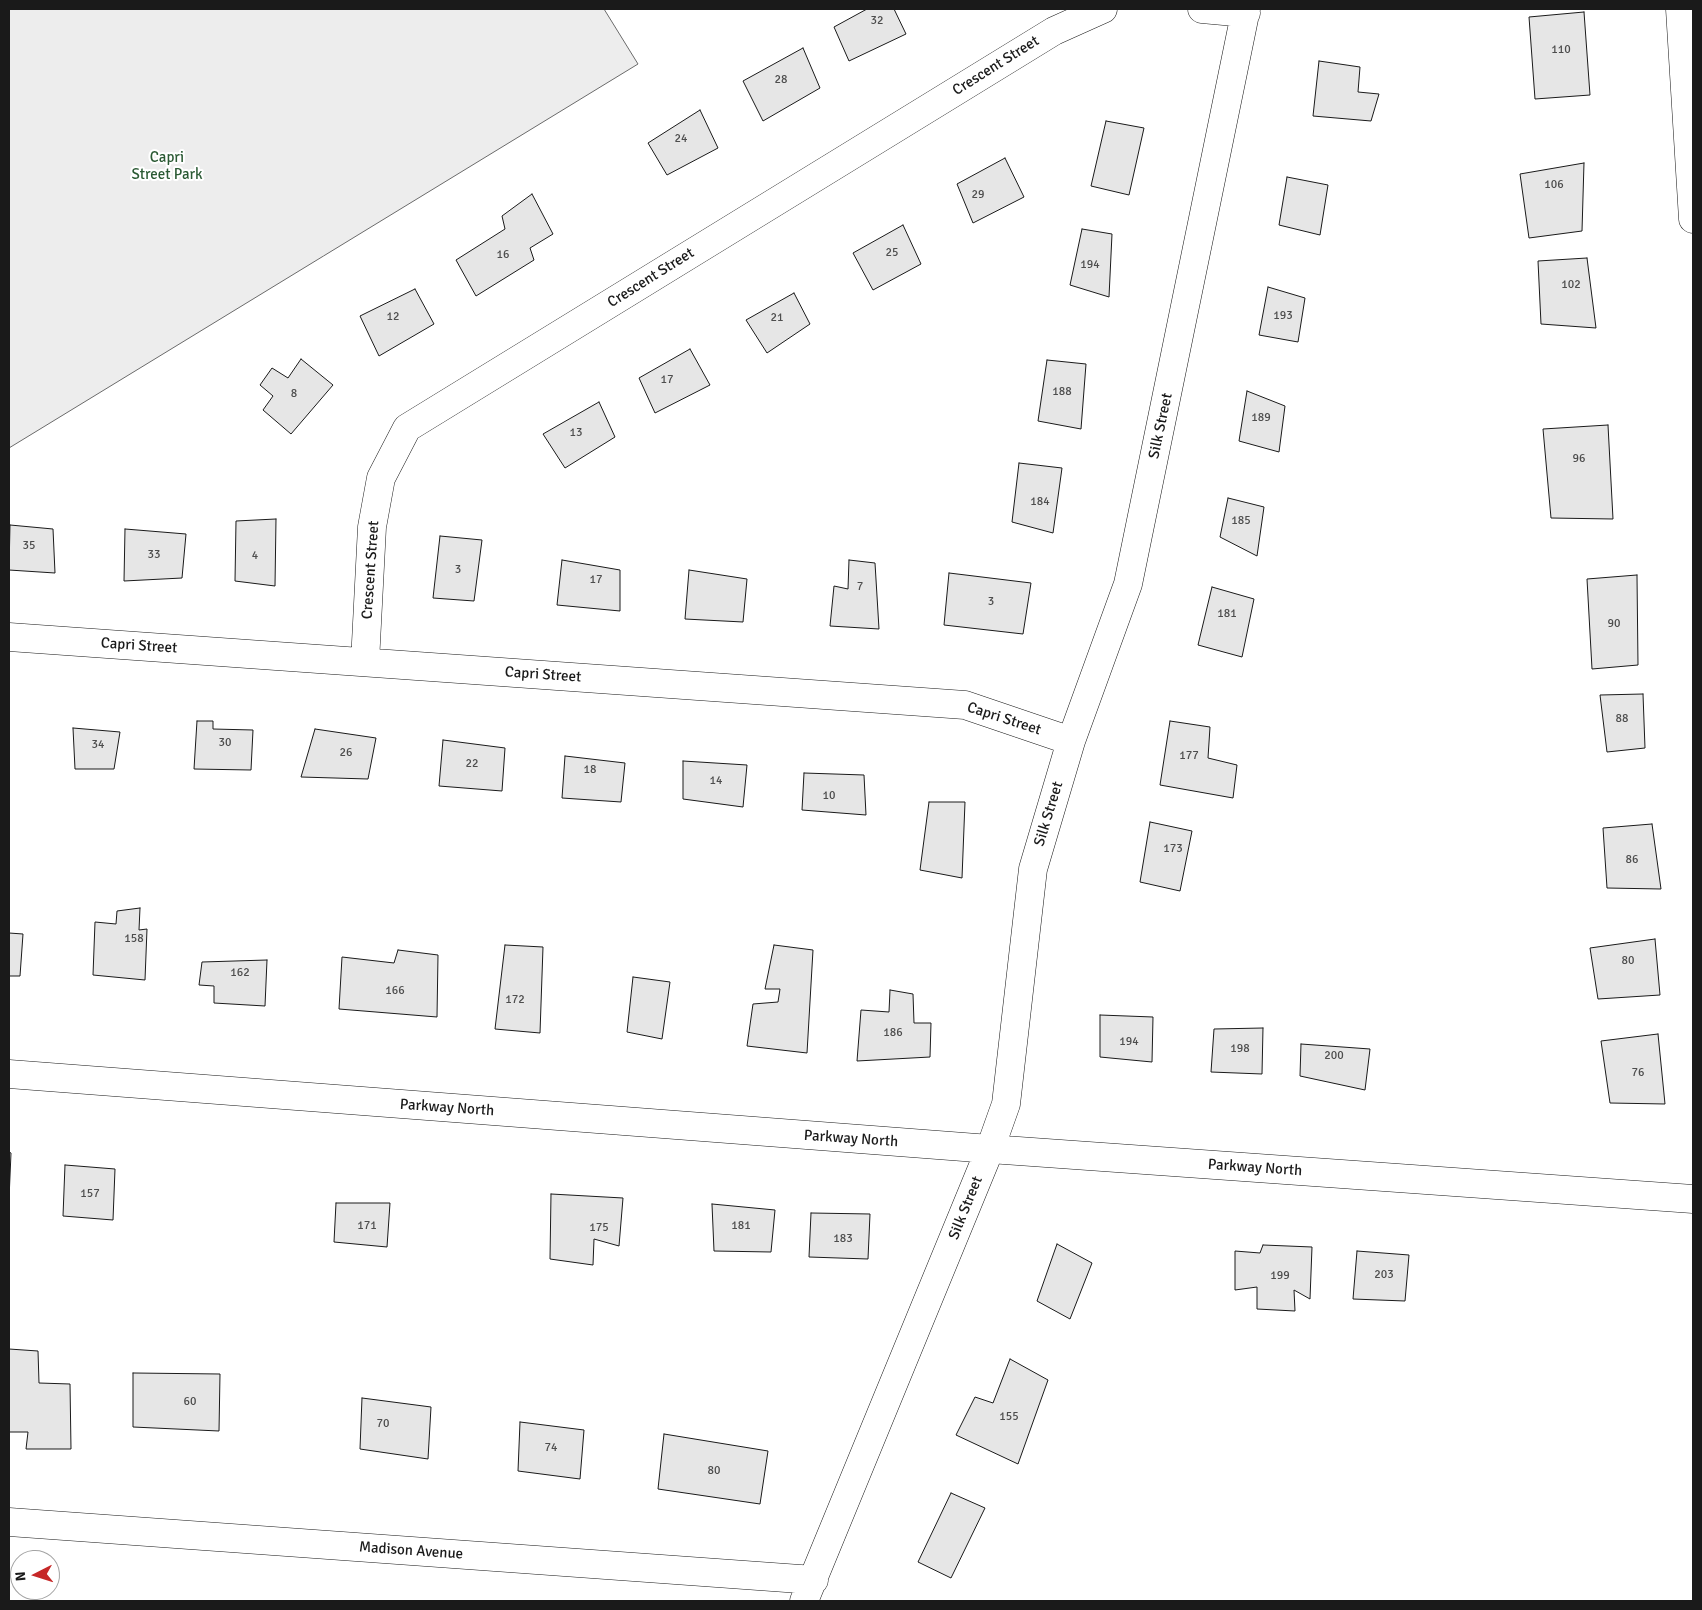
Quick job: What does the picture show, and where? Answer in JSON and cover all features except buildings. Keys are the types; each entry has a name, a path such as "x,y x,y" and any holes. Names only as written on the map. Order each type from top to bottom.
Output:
{"street":[{"name":"Crescent Street","path":"365,662 374,517 381,478 407,428 1054,31 1103,9"},
{"path":"1202,9 1246,11"},
{"path":"1680,9 1693,219"},
{"name":"Silk Street","path":"809,1591 990,1149 1006,1104 1033,869 1071,741 1128,584 1246,11"},
{"name":"Capri Street","path":"9,637 965,705 1071,741"},
{"name":"Parkway North","path":"9,1074 990,1149 1693,1199"},
{"name":"Madison Avenue","path":"9,1522 809,1591"}],"shaded area":[{"name":"Capri Street Park","path":"9,9 604,9 638,64 9,448"}]}
